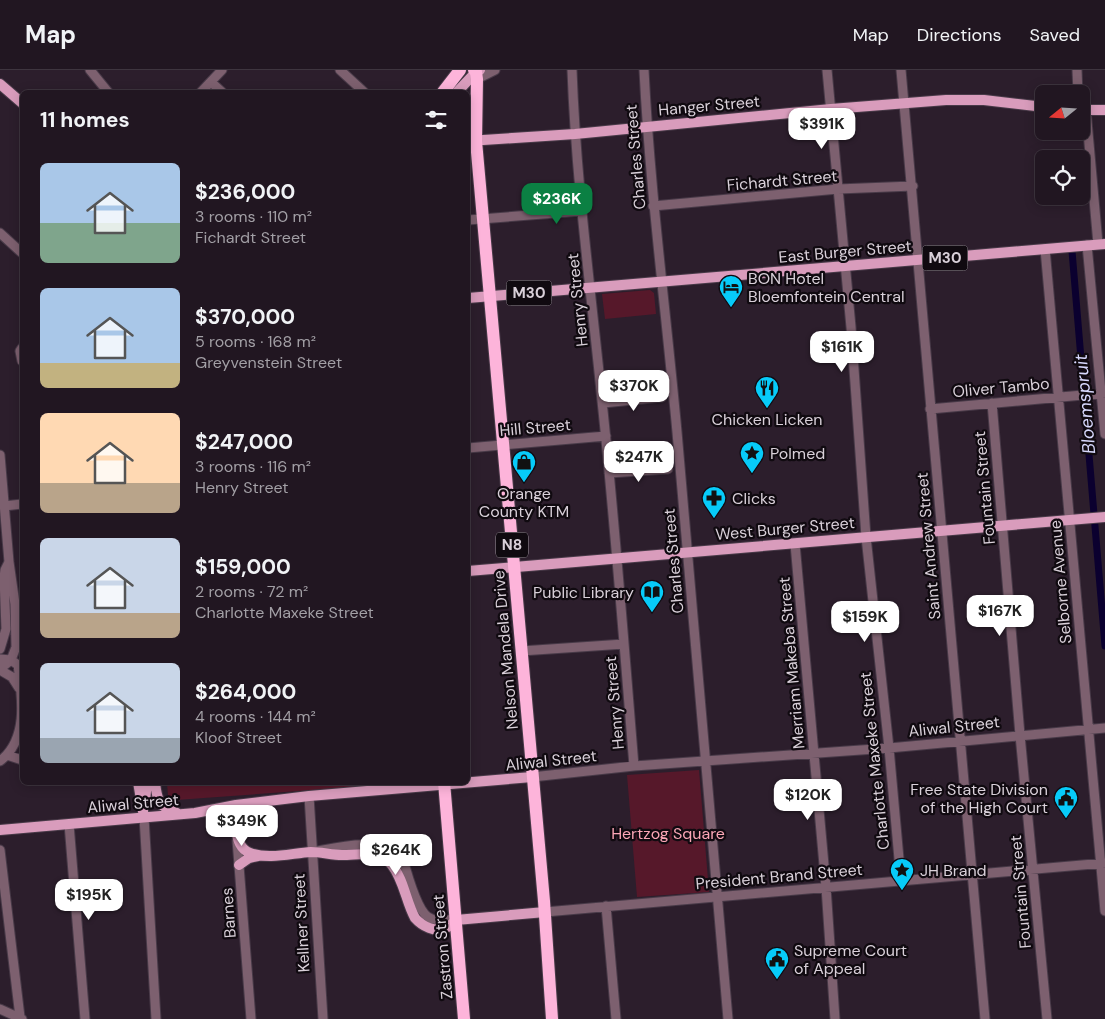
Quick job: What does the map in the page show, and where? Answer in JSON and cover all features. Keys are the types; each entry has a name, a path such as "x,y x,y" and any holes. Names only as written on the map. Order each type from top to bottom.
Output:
{"highway":[{"path":"450,89 460,70"},
{"name":"Nelson Mandela Drive","path":"477,72 472,141 491,296 545,912 552,1019"},
{"name":"Zastron Street","path":"444,785 464,1019"}],"main road":[{"path":"450,89 477,72"},
{"path":"0,84 20,101"},
{"name":"Hanger Street","path":"472,141 574,134 831,109 965,99 1035,106"},
{"path":"1090,110 1105,110"},
{"name":"M30","path":"1045,250 1097,244"},
{"name":"East Burger Street","path":"470,298 1045,250"},
{"name":"West Burger Street","path":"470,571 1105,517"},
{"name":"Aliwal Street","path":"470,782 532,777"},
{"path":"139,785 144,817"},
{"path":"144,817 147,785"},
{"path":"156,785 160,802 166,809 180,814"},
{"name":"Aliwal Street","path":"0,830 195,813 236,805 309,796 433,785"},
{"path":"195,813 226,813 234,823 240,846 247,852 258,856"},
{"path":"239,864 249,858 258,856 312,852"},
{"name":"President Brand Street","path":"312,852 342,855 368,854 388,860 394,868 410,910 420,924 430,929 445,929 456,920 545,912"}],"street":[{"path":"90,70 106,90"},
{"path":"203,90 222,70"},
{"path":"340,70 362,90"},
{"path":"450,89 453,70"},
{"path":"477,72 495,70"},
{"name":"Henry Street","path":"572,70 574,134 603,403 634,766"},
{"name":"Charles Street","path":"644,70 653,206 662,281 707,761 728,1019"},
{"name":"Charlotte Maxeke Street","path":"827,70 845,266 866,536 901,881"},
{"name":"Saint Andrew Street","path":"901,70 913,186 930,409 985,1019"},
{"path":"1077,70 1078,85"},
{"path":"211,82 220,90"},
{"path":"1087,140 1097,244 1100,394 1105,434"},
{"name":"Fichardt Street","path":"653,206 838,189 913,186"},
{"path":"470,220 581,211"},
{"path":"0,233 20,251"},
{"name":"Selborne Avenue","path":"1045,250 1096,728 1105,911"},
{"name":"Oliver Tambo","path":"930,409 1100,394"},
{"path":"603,403 662,398"},
{"name":"Fountain Street","path":"992,403 1020,735 1047,1019"},
{"name":"Hill Street","path":"470,448 606,436"},
{"path":"0,455 9,562 19,604 16,647 11,660 0,670 12,677 20,690"},
{"path":"609,473 668,469"},
{"path":"4,506 20,504"},
{"name":"Merriam Makeba Street","path":"795,544 826,887 835,1019"},
{"path":"0,649 6,629 4,576 9,562"},
{"path":"5,603 19,604"},
{"path":"16,632 20,619"},
{"path":"521,651 624,644"},
{"path":"0,659 11,660 18,665 20,683"},
{"path":"4,758 12,749 20,727"},
{"name":"Aliwal Street","path":"532,777 634,766 888,748 1096,728"},
{"path":"4,758 20,760"},
{"name":"Kellner Street","path":"309,796 323,1019"},
{"name":"Barnes","path":"236,805 251,1019"},
{"path":"144,817 156,1019"},
{"path":"69,824 85,1019"},
{"path":"311,831 318,843 339,847"},
{"path":"312,852 339,847 382,846 390,850 404,863 424,915 431,919 456,920"},
{"path":"0,850 21,1018 0,1010"},
{"name":"President Brand Street","path":"545,912 1103,864"},
{"path":"606,906 616,1019"}],"green space":[{"path":"650,290 654,293 656,314 605,319 602,294"},
{"name":"Hertzog Square","path":"699,770 709,892 637,897 627,775"},
{"path":"167,785 381,785 176,800 168,795"}],"waterway":[{"name":"Bloemspruit","path":"1072,251 1105,646"}],"place":[{"name":"BON Hotel Bloemfontein Central","path":"731,308"},
{"name":"Chicken Licken","path":"767,409"},
{"name":"Polmed","path":"752,474"},
{"name":"Orange County KTM","path":"524,483"},
{"name":"Clicks","path":"714,519"},
{"name":"Public Library","path":"652,613"},
{"name":"Free State Division of the High Court","path":"1066,819"},
{"name":"JH Brand","path":"902,891"},
{"name":"Supreme Court of Appeal","path":"777,980"}]}
